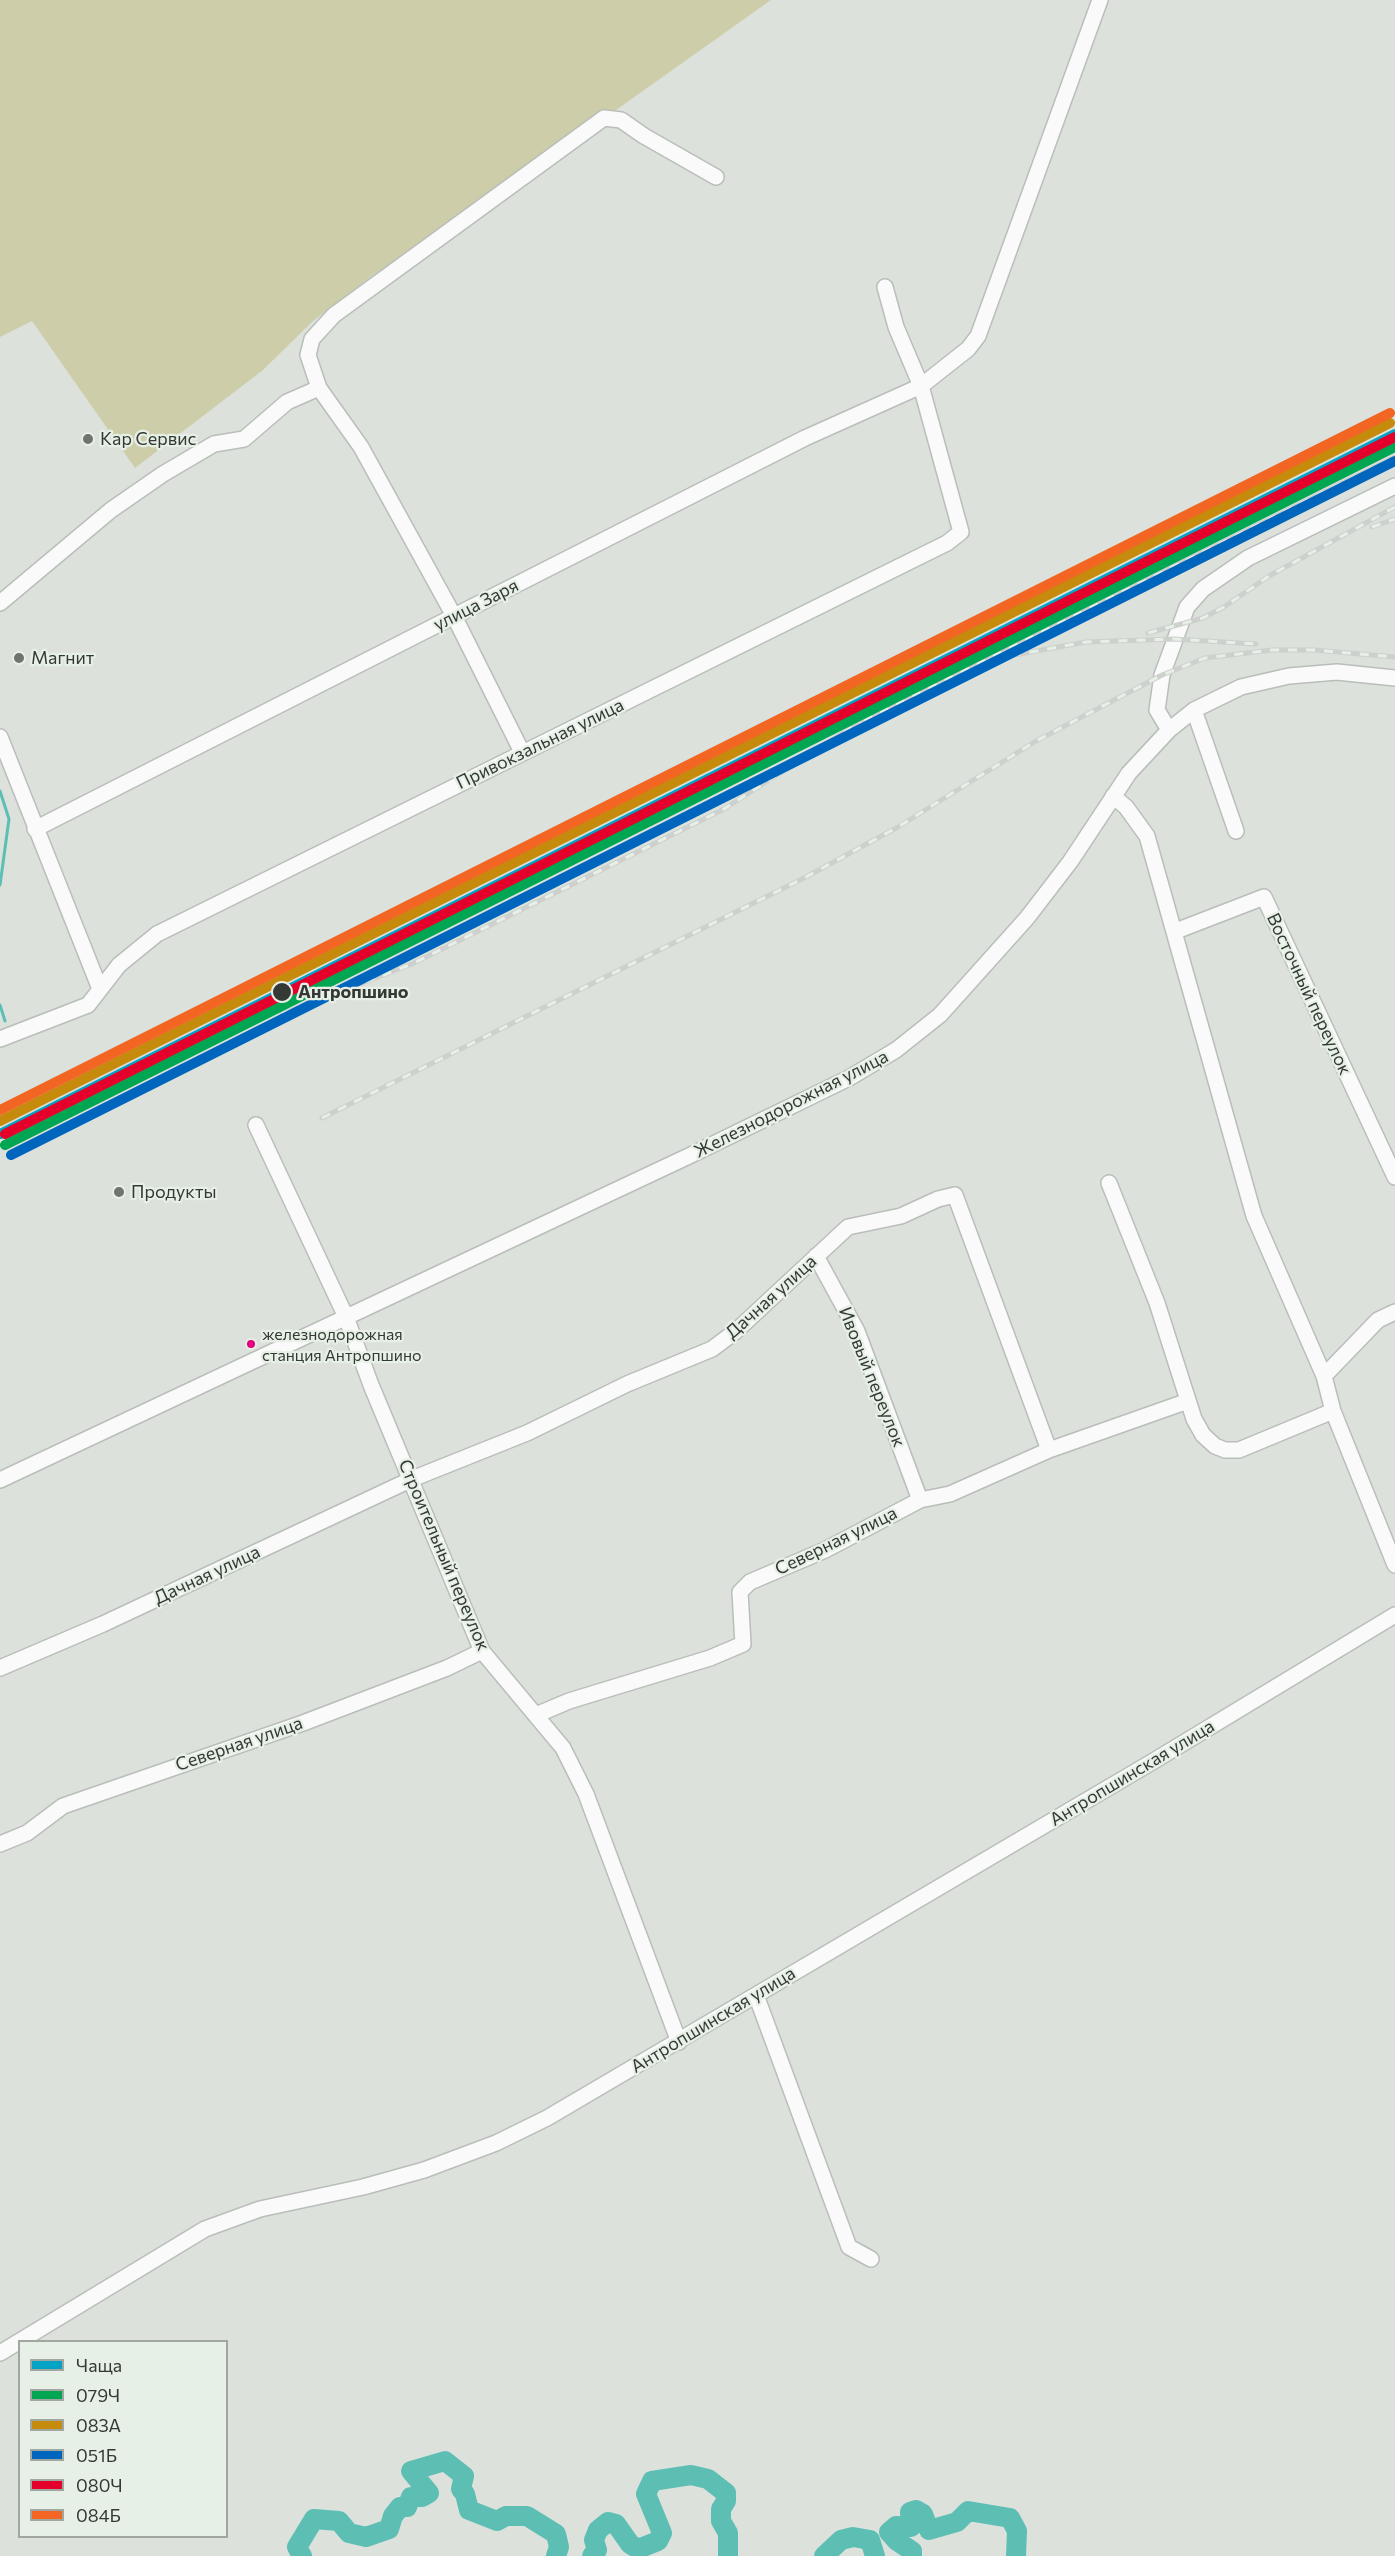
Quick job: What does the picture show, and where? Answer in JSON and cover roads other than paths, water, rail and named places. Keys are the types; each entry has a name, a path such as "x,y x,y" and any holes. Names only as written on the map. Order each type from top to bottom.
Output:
{"street":[{"name":"улица Заря","path":"35,829 805,438 921,386 968,349 978,336 1100,0"},
{"path":"522,753 454,616 361,447 319,388 308,355 312,339 333,315 604,118 621,120 716,177"},
{"path":"885,287 896,327 921,386"},
{"name":"Привокзальная улица","path":"0,1039 88,1005 118,965 157,934 947,543 961,532 921,386"},
{"path":"0,603 111,510 163,474 214,444 244,439 287,402 319,388"},
{"path":"1169,730 1157,710 1162,675 1187,607 1203,589 1248,558 1395,486"},
{"name":"Железнодорожная улица","path":"0,1480 713,1145 849,1078 896,1050 940,1015 1027,918 1070,862 1129,773 1169,730 1194,710 1241,687 1289,676 1337,672 1395,678"},
{"path":"1194,710 1236,831"},
{"path":"0,737 100,989"},
{"path":"1113,796 1126,807 1148,836 1254,1216 1324,1376 1333,1411 1395,1565"},
{"name":"Восточный переулок","path":"1176,931 1264,897 1395,1177"},
{"name":"Строительный переулок","path":"256,1125 346,1317 371,1385 482,1651 563,1748 586,1794 679,2042"},
{"path":"1108,1183 1156,1303 1194,1419 1203,1435 1215,1446 1225,1450 1239,1450 1333,1411"},
{"name":"Дачная улица","path":"0,1668 103,1624 412,1479 588,1405 627,1384 712,1349 736,1331 848,1227 901,1216 938,1199 955,1195 1049,1450"},
{"name":"Ивовый переулок","path":"816,1256 856,1331 921,1500"},
{"path":"1324,1376 1378,1320 1395,1312"},
{"name":"Северная улица","path":"536,1714 580,1697 710,1658 743,1644 740,1592 750,1582 825,1550 921,1500 950,1494 1049,1450 1188,1401"},
{"name":"Антропшинская улица","path":"22,2340 206,2229 260,2209 363,2187 424,2170 496,2143 547,2118 1143,1768 1395,1615"},
{"name":"Северная улица","path":"0,1844 27,1833 63,1806 303,1723 447,1668 482,1651"},
{"path":"756,1995 849,2247 871,2259"},
{"name":"Антропшинская улица","path":"0,2353 18,2342"}],"waterway":[{"path":"0,791 9,819 0,885"},
{"path":"0,1005 5,1021"},
{"path":"302,2556 297,2547 314,2519 339,2521 349,2533 366,2537 389,2529 393,2516 400,2507 407,2507 411,2497 422,2497 429,2493 411,2471 445,2461 464,2476 461,2489 465,2494 469,2510 497,2521 506,2516 527,2516 556,2534 559,2547 556,2556"},
{"path":"592,2556 597,2550 594,2540 598,2530 608,2522 616,2524 630,2544 638,2549 658,2541 662,2533 646,2494 652,2481 691,2475 708,2479 726,2493 726,2501 721,2509 721,2521 728,2533 728,2556"},
{"path":"912,2556 912,2551 897,2541 889,2532 896,2526 911,2527 910,2512 916,2510 923,2514 929,2530 957,2522 968,2511 1010,2518 1017,2531 1016,2556"},
{"path":"824,2556 841,2540 853,2537 870,2540 875,2556"}],"railway":[{"path":"864,720 1395,457"},
{"path":"1148,633 1203,618 1224,607 1269,576 1395,507"},
{"path":"1372,527 1395,519"},
{"path":"1021,631 1245,522"},
{"path":"995,662 1009,656 1086,642 1174,639 1256,644"},
{"path":"322,1118 806,877 898,827 1036,741 1162,675 1205,658 1272,650 1314,650 1395,657"},
{"path":"282,1014 412,964 724,809 860,722"}],"place":[{"name":"Кар Сервис","path":"88,439"},
{"name":"Магнит","path":"19,658"},
{"name":"Антропшино","path":"282,992"},
{"name":"Продукты","path":"119,1192"},
{"name":"железнодорожная станция Антропшино","path":"251,1344"}]}
